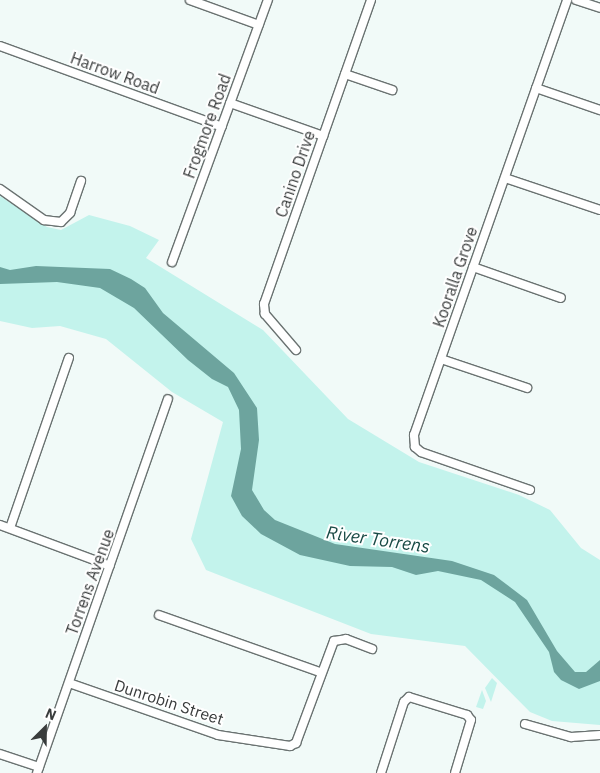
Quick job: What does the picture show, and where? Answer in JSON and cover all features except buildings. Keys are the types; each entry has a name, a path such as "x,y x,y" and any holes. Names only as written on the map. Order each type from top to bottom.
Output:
{"street":[{"path":"190,0 259,24"},
{"name":"Frogmore Road","path":"172,262 268,0"},
{"name":"Canino Drive","path":"296,350 265,314 264,304 371,0"},
{"name":"Kooralla Grove","path":"530,490 421,452 415,447 414,435 567,0"},
{"path":"576,0 600,8"},
{"name":"Harrow Road","path":"0,46 222,126"},
{"path":"345,74 392,90"},
{"path":"536,88 600,110"},
{"path":"230,103 323,136"},
{"path":"504,178 600,210"},
{"path":"0,189 44,220 61,222 70,213 81,181"},
{"path":"473,268 561,298"},
{"path":"10,528 69,358"},
{"path":"440,359 527,388"},
{"name":"Torrens Avenue","path":"38,770 168,399"},
{"path":"0,525 110,566"},
{"path":"159,615 320,672 334,641 346,639 372,649"},
{"name":"Dunrobin Street","path":"69,683 218,735 290,746 296,743 320,672"},
{"path":"381,773 401,710 410,697 467,715 471,720 455,773"},
{"path":"525,724 571,737 600,735"},
{"path":"0,754 38,770"}],"shaded area":[{"path":"0,196 47,227 61,230 89,215 130,226 159,240 146,258 263,330 348,419 419,462 519,495 550,510 581,548 600,560 600,725 552,721 530,712 465,646 371,634 206,570 191,539 223,422 172,392 106,339 60,326 32,328 0,321"},
{"name":"River Torrens","path":"36,266 110,269 131,279 145,288 163,313 234,373 257,408 259,440 252,490 264,510 275,520 335,544 452,561 494,575 527,600 557,651 575,672 586,672 600,660 600,681 579,689 561,680 554,672 549,652 515,602 481,580 438,571 416,575 392,567 350,566 300,555 261,534 242,516 231,496 241,449 239,410 228,387 212,379 188,360 134,308 100,288 57,282 0,284 0,267 10,270"},
{"path":"492,678 497,683 491,702 485,688"},
{"path":"482,690 486,701 483,709 476,707"}]}
